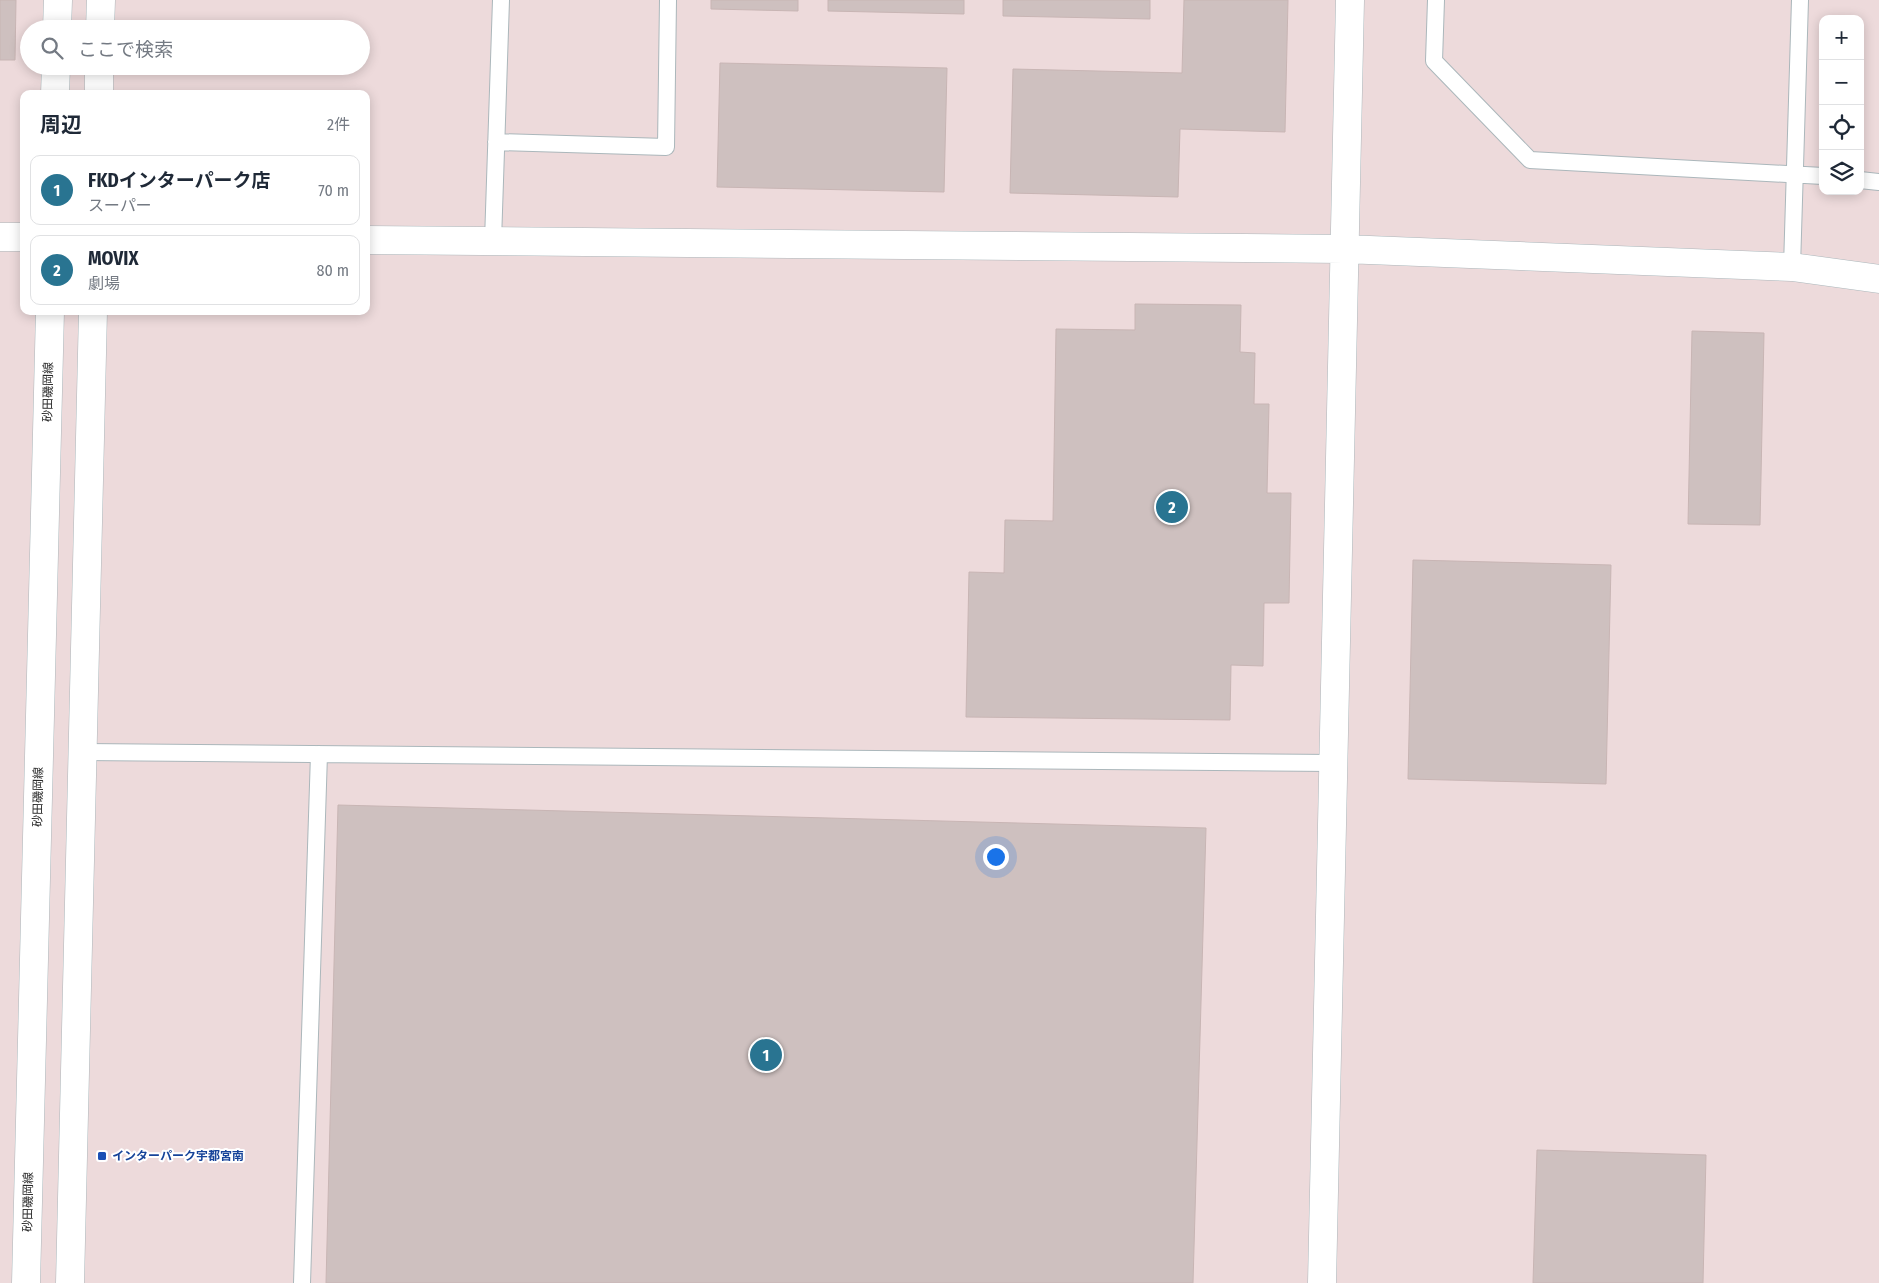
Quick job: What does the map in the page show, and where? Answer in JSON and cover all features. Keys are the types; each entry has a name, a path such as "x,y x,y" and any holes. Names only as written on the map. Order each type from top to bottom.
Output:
{"street":[{"path":"57,20 58,0"},
{"path":"100,20 101,0"},
{"path":"1322,1283 1350,0"},
{"path":"55,90 56,75"},
{"path":"99,75 99,90"},
{"path":"0,237 20,237"},
{"path":"370,240 1344,249 1792,267 1879,279"},
{"name":"砂田磯岡線","path":"26,1283 50,315"},
{"path":"70,1283 94,315"}],"lane":[{"path":"493,241 500,0"},
{"path":"496,142 666,147 668,0"},
{"path":"1436,0 1434,61 1530,160 1795,172 1819,175"},
{"path":"1792,267 1800,0"},
{"path":"1864,180 1879,182"},
{"path":"83,752 1333,763"},
{"path":"302,1283 320,754"}],"building":[{"path":"0,0 16,0 15,60 0,60"},
{"path":"711,0 798,0 798,11 711,9"},
{"path":"828,0 964,0 964,14 828,11"},
{"path":"1003,0 1150,0 1150,19 1003,16"},
{"path":"1184,0 1288,0 1285,132 1180,129 1178,197 1010,193 1013,69 1182,73"},
{"path":"720,63 947,68 944,192 717,187"},
{"path":"1135,304 1241,305 1240,352 1255,353 1254,404 1269,404 1267,493 1291,493 1289,603 1264,603 1263,666 1231,665 1230,720 966,717 969,572 1004,573 1005,520 1053,521 1056,329 1135,330"},
{"path":"1692,331 1764,333 1760,525 1688,524"},
{"path":"1413,560 1611,565 1606,784 1408,779"},
{"path":"338,805 1206,828 1193,1283 326,1283"},
{"path":"1537,1150 1706,1155 1703,1283 1533,1283"}],"place":[{"name":"MOVIX","path":"1172,507"},
{"name":"FKDインターパーク店","path":"766,1055"},
{"name":"インターパーク宇都宮南","path":"102,1156"}]}
